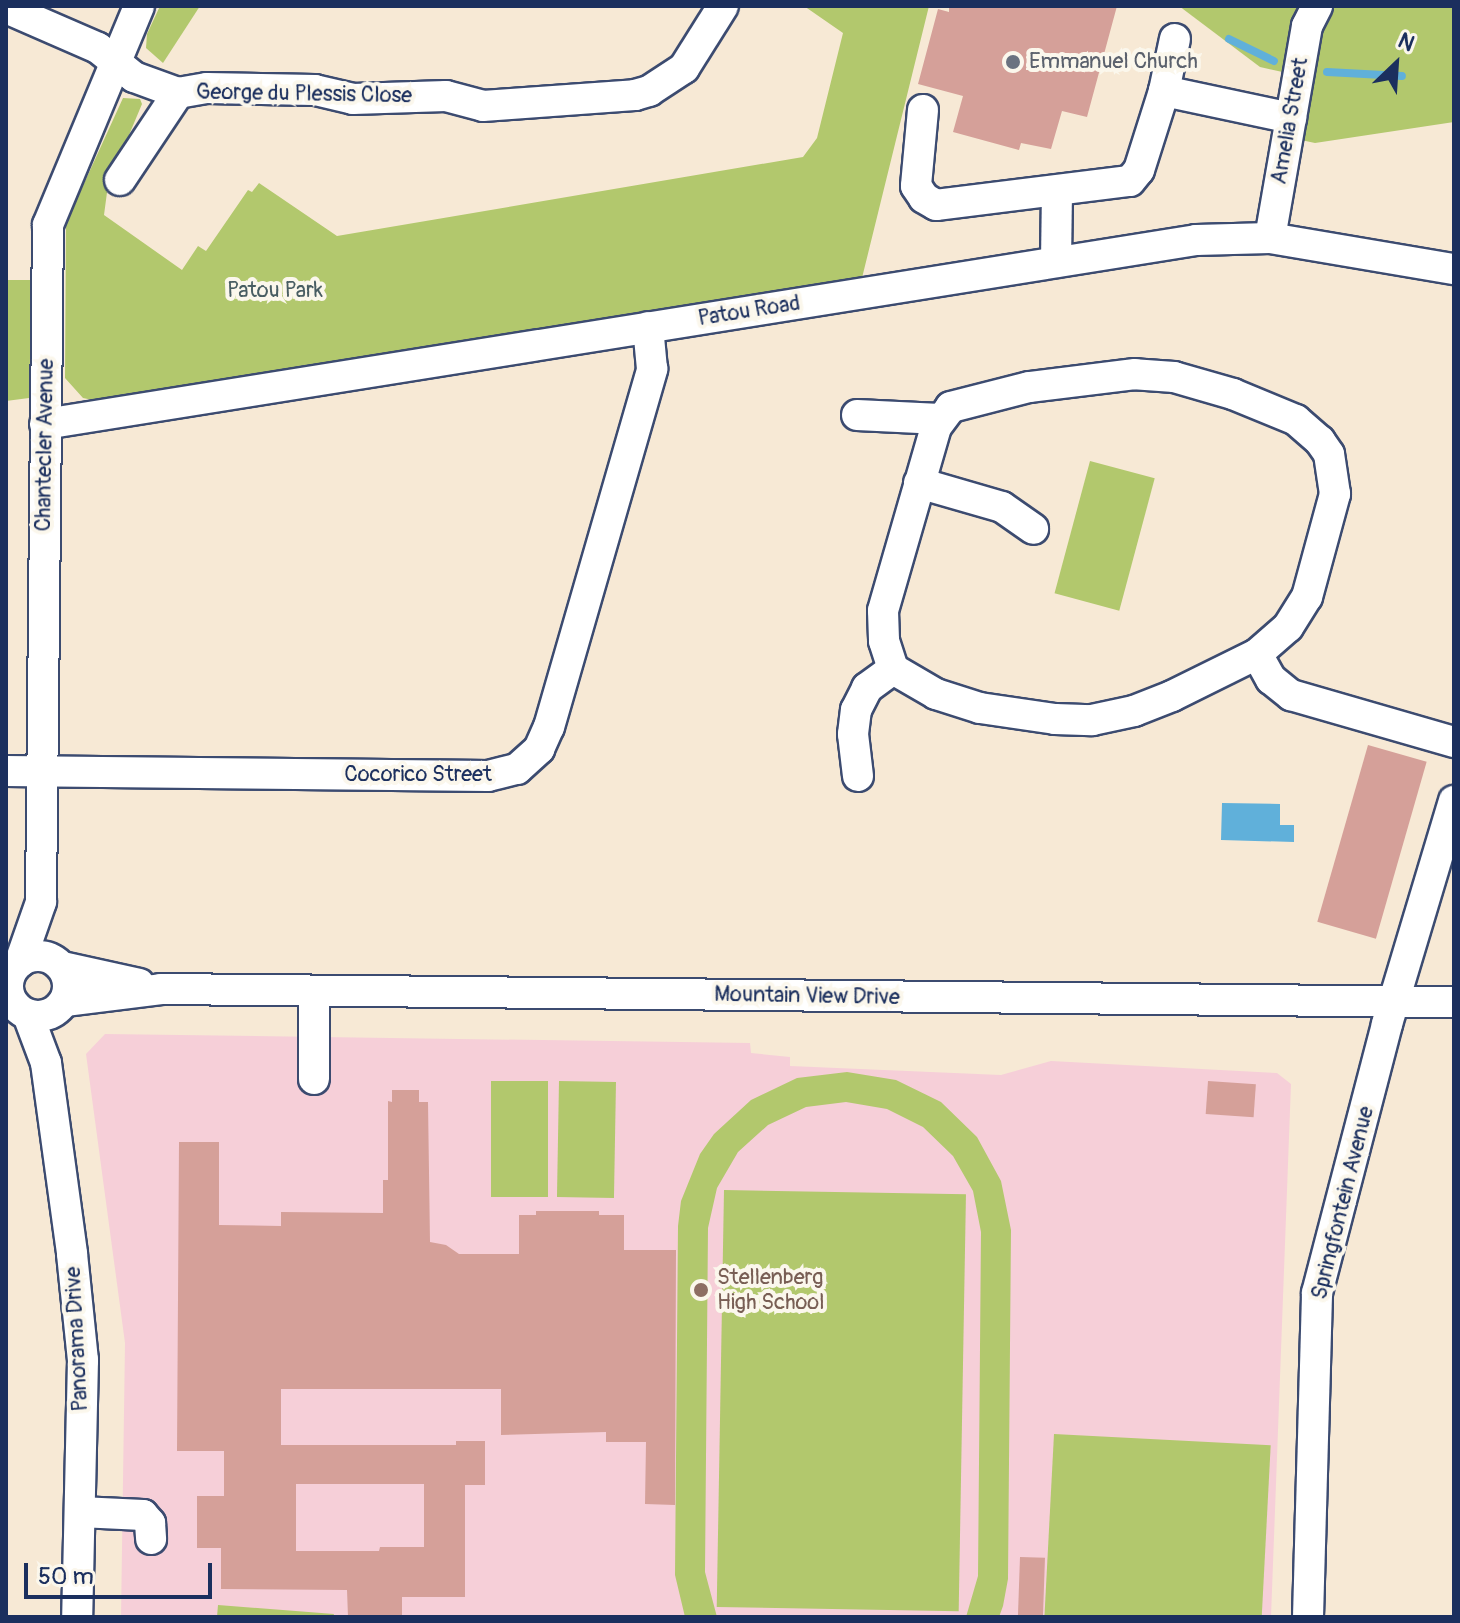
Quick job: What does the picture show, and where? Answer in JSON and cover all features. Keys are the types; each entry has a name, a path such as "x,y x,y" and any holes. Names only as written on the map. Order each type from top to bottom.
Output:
{"street":[{"name":"Chantecler Avenue","path":"14,989 41,902 48,225 139,6"},
{"name":"George du Plessis Close","path":"6,8 98,48 134,77 178,93 207,88 315,90 353,99 446,96 483,106 635,95 663,84 684,68 723,6"},
{"name":"Amelia Street","path":"1270,238 1307,26 1317,6"},
{"path":"923,110 916,186 924,198 936,205 1130,181 1139,170 1164,91 1175,39"},
{"path":"1164,91 1291,118"},
{"name":"George du Plessis Close","path":"120,180 178,93"},
{"path":"1056,262 1057,191"},
{"name":"Patou Road","path":"45,424 1196,240 1270,238 1454,269"},
{"name":"Cocorico Street","path":"6,771 488,776 517,769 539,749 549,727 652,369 648,327"},
{"path":"1135,374 1174,377 1233,394 1309,429 1329,454 1335,494 1307,597 1288,627 1257,654 1172,696 1134,711 1092,720 1042,718 980,708 936,694 893,669 884,641 883,611 919,483 940,419 962,402 1029,387 1135,374"},
{"path":"857,415 940,419"},
{"path":"919,483 1002,507 1033,529"},
{"path":"1257,654 1271,679 1291,695 1454,742"},
{"path":"858,776 853,734 856,710 867,688 893,669"},
{"name":"Springfontein Avenue","path":"1308,1617 1317,1293 1395,1002 1454,801"},
{"name":"Chantecler Avenue","path":"41,902 56,935 61,966 68,978 63,1004"},
{"name":"Mountain View Drive","path":"161,989 61,966 36,956 14,989 50,1015 63,1004 161,989 1454,1002"},
{"name":"Panorama Drive","path":"14,989 46,1063 83,1360 77,1617"},
{"path":"314,991 314,1079"},
{"name":"Panorama Drive","path":"46,1063 63,1004"},
{"path":"80,1512 143,1515 150,1523 151,1539"}],"shaded area":[{"name":"Stellenberg High School","path":"105,1034 750,1043 751,1053 790,1057 790,1066 1001,1075 1051,1061 1277,1073 1291,1084 1271,1617 121,1617 125,1343 86,1054"}],"green space":[{"path":"160,6 200,6 163,63 146,48 147,34"},
{"name":"Patou Park","path":"804,6 929,6 862,278 102,402 83,398 65,378 66,223 123,98 140,99 142,104 108,185 104,215 182,270 198,246 206,251 248,190 252,192 259,183 337,236 803,157 817,138 843,33"},
{"path":"1179,6 1297,6 1287,73 1260,67"},
{"path":"1331,6 1454,6 1454,122 1315,143 1301,140 1321,26"},
{"path":"6,280 32,280 29,398 6,401"},
{"path":"1090,461 1155,478 1119,611 1055,593"},
{"path":"847,1072 896,1080 941,1102 977,1137 1001,1181 1011,1230 1008,1579 1003,1606 999,1617 966,1617 978,1576 981,1232 973,1191 953,1156 923,1127 887,1109 846,1102 806,1107 768,1125 738,1152 717,1188 708,1228 705,1572 717,1617 685,1617 675,1575 678,1226 681,1201 700,1154 714,1134 751,1100 797,1078"},
{"path":"491,1081 548,1081 548,1197 491,1197"},
{"path":"559,1081 616,1082 614,1198 557,1197"},
{"path":"724,1190 966,1194 959,1611 717,1607"},
{"path":"1054,1434 1271,1445 1262,1617 1044,1617"},
{"path":"218,1605 334,1614 333,1617 217,1617"}],"water":[{"path":"1222,803 1280,804 1280,825 1294,825 1294,842 1221,840"}],"building":[{"name":"Emmanuel Church","path":"949,6 1117,6 1087,117 1062,111 1051,149 1021,143 1019,150 953,132 963,96 918,84 938,9 949,12"},
{"path":"1368,745 1427,762 1376,939 1317,922"},
{"path":"1208,1081 1256,1084 1254,1117 1206,1114"},
{"path":"392,1090 419,1090 419,1102 428,1102 430,1242 446,1245 459,1254 519,1254 519,1215 536,1215 536,1211 599,1211 599,1215 624,1215 624,1250 676,1250 675,1505 645,1504 646,1442 606,1442 606,1432 501,1435 501,1389 281,1389 281,1445 456,1445 456,1441 485,1441 485,1485 465,1485 465,1597 402,1597 402,1617 348,1617 347,1590 221,1589 221,1548 197,1548 197,1496 224,1496 224,1451 177,1451 179,1142 219,1142 219,1225 281,1226 281,1212 383,1213 383,1180 388,1180 388,1101 392,1102","holes":["296,1484 424,1484 424,1547 380,1547 379,1551 296,1551"]},
{"path":"1020,1557 1045,1558 1043,1617 1018,1617"}],"waterway":[{"path":"1229,39 1274,61"},
{"path":"1327,72 1402,76"}],"place":[{"name":"Emmanuel Church","path":"1013,62"},
{"name":"Stellenberg High School","path":"701,1290"}]}
